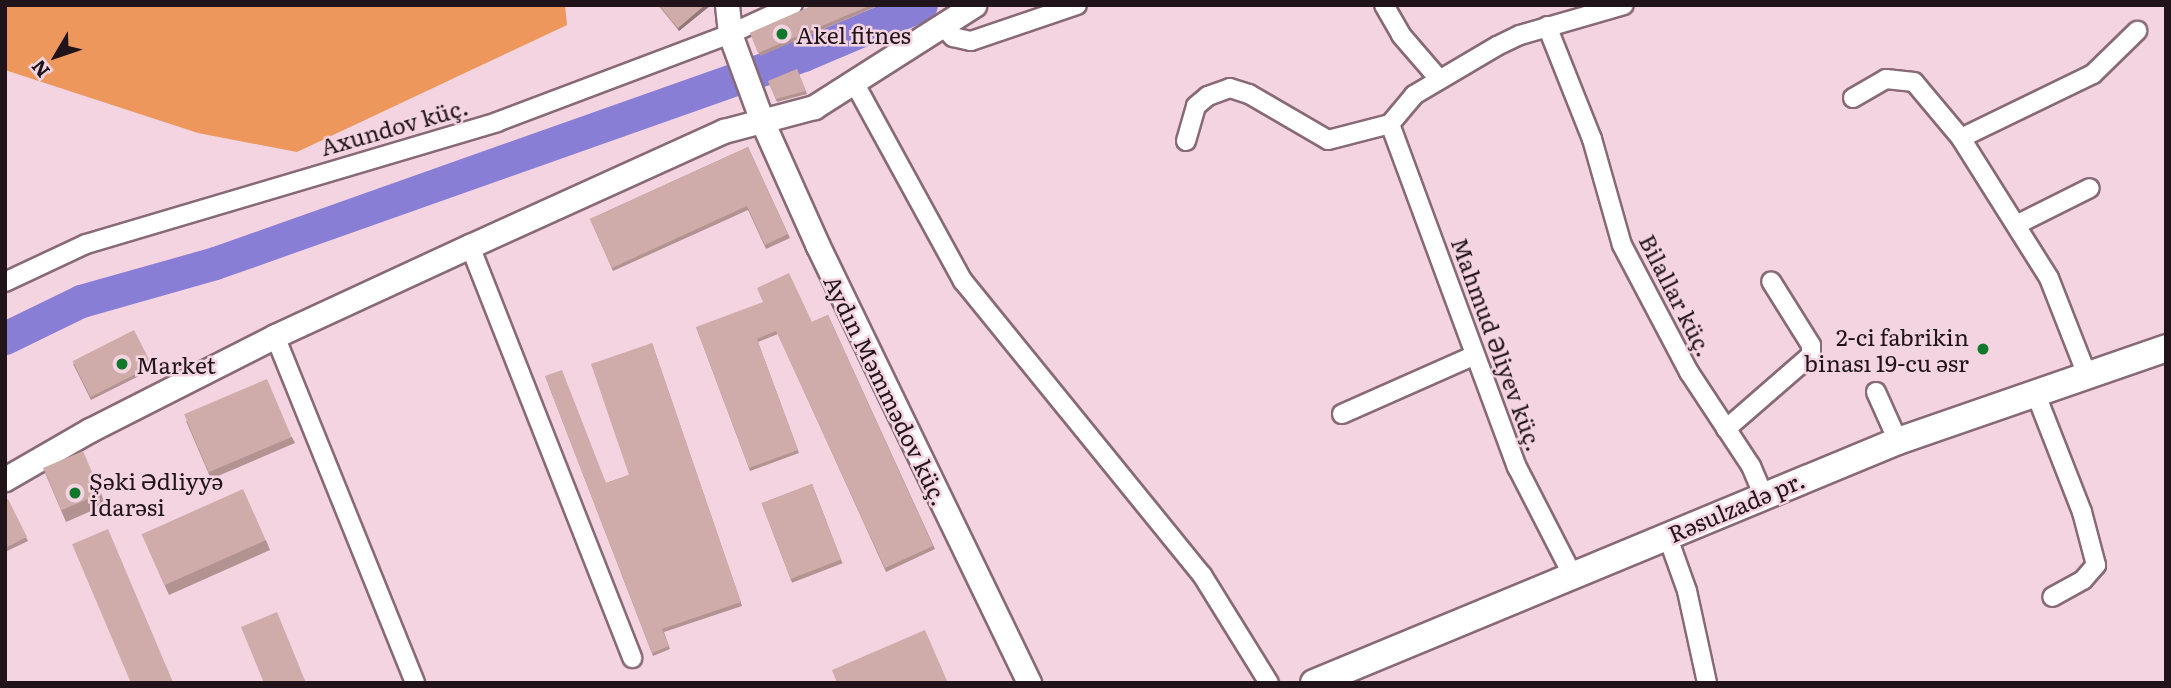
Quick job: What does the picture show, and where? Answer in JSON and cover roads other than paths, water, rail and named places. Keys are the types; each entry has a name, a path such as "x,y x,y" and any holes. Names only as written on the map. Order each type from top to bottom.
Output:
{"main road":[{"name":"Rəsulzadə pr.","path":"1314,683 1763,494 1898,441 2166,348"}],"street":[{"name":"Aydın Məmmədov küç.","path":"727,5 734,44 762,121 818,246 1029,683"},
{"name":"Axundov küç.","path":"5,282 86,244 497,122 734,44 793,5"},
{"path":"5,479 90,430 275,336 470,246 712,135 814,107 855,84 974,5"},
{"path":"943,26 953,37 971,41 1077,5"},
{"path":"1384,5 1401,35 1439,79"},
{"path":"1186,141 1196,106 1208,96 1230,88 1249,94 1328,140 1390,124 1414,95 1509,40 1547,26 1625,5"},
{"name":"Bilallar küç.","path":"1547,26 1592,139 1622,245 1689,372 1727,429 1763,494"},
{"path":"1961,138 2093,74 2137,31"},
{"path":"1853,98 1886,79 1901,77 1914,82 1961,138 2018,224 2049,278 2087,375"},
{"path":"855,84 963,282 1202,575 1269,683"},
{"name":"Mahmud Əliyev küç.","path":"1390,124 1523,480 1573,576"},
{"path":"2018,224 2090,188"},
{"path":"470,246 632,658"},
{"path":"1727,429 1811,355 1811,345 1771,281"},
{"path":"275,336 415,683"},
{"path":"1342,414 1475,355"},
{"path":"1876,392 1898,441"},
{"path":"2035,392 2082,512 2096,565 2083,580 2052,597"},
{"path":"1667,536 1687,591 1707,683"}],"waterway":[{"path":"5,338 81,301 215,263 803,55 921,5"}],"place":[{"name":"Akel fitnes","path":"782,34"},
{"name":"2-ci fabrikin binası 19-cu əsr","path":"1983,349"},
{"name":"Market","path":"122,364"},
{"name":"Şəki Ədliyyə İdarəsi","path":"75,493"}]}
